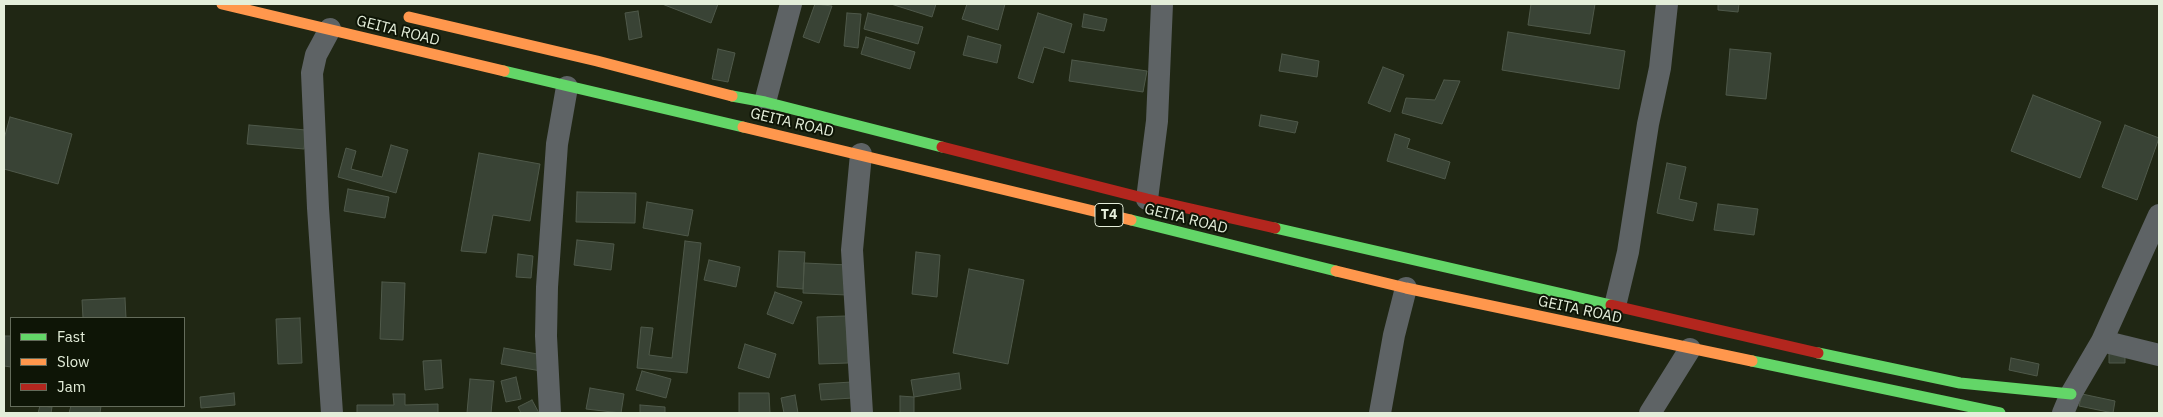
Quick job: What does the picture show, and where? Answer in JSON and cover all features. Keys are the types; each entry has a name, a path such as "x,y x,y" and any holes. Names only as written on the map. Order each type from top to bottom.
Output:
{"main road":[{"name":"GEITA ROAD","path":"222,4 567,87 861,154 1406,288 2000,413"},
{"path":"409,17 597,61 714,92 765,102 1147,199 1334,240 1759,341 2067,404"}],"street":[{"path":"765,102 791,4"},
{"path":"1147,199 1157,121 1162,4"},
{"path":"1615,306 1628,252 1648,124 1660,68 1667,4"},
{"path":"330,29 316,55 312,73 318,208 332,413"},
{"path":"550,413 546,336 548,277 557,144 567,87"},
{"path":"861,154 852,250 862,413"},
{"path":"2067,404 2102,342 2159,215"},
{"path":"1380,413 1394,335 1406,288"},
{"path":"2102,342 2159,355"},
{"path":"1650,413 1690,349"}],"building":[{"path":"662,4 718,4 711,23"},
{"path":"815,4 832,6 819,43 803,37"},
{"path":"891,4 936,4 932,17"},
{"path":"967,4 1005,4 998,30 962,19"},
{"path":"1531,4 1595,4 1590,34 1528,25"},
{"path":"1718,4 1739,4 1738,12 1718,10"},
{"path":"638,11 642,37 629,40 625,13"},
{"path":"847,13 861,14 858,48 844,46"},
{"path":"868,13 923,27 918,44 864,29"},
{"path":"1038,13 1072,24 1064,53 1044,47 1033,83 1018,78"},
{"path":"1084,14 1107,19 1104,31 1082,27"},
{"path":"1508,32 1625,51 1619,89 1502,70"},
{"path":"968,36 1001,45 997,63 963,55"},
{"path":"866,37 915,52 910,69 861,54"},
{"path":"718,49 735,53 728,82 712,79"},
{"path":"1730,49 1771,53 1766,99 1726,95"},
{"path":"1282,54 1319,61 1317,77 1279,71"},
{"path":"1072,60 1147,71 1143,92 1069,81"},
{"path":"1383,67 1404,75 1390,112 1368,103"},
{"path":"1444,80 1460,81 1442,124 1402,113 1406,98 1435,100"},
{"path":"2033,95 2101,122 2080,178 2011,151"},
{"path":"1261,115 1298,122 1295,133 1259,126"},
{"path":"10,117 72,134 58,184 4,169 4,139"},
{"path":"249,125 306,130 304,149 247,144"},
{"path":"2125,125 2159,138 2137,200 2102,187"},
{"path":"1395,134 1410,139 1407,148 1450,162 1445,179 1387,161"},
{"path":"391,145 408,150 396,193 338,177 346,148 356,151 351,169 382,177"},
{"path":"479,153 540,164 530,221 493,215 486,253 461,251"},
{"path":"1667,163 1686,167 1679,199 1697,203 1693,221 1657,213"},
{"path":"348,189 389,197 385,218 344,211"},
{"path":"577,192 636,193 635,223 576,222"},
{"path":"647,202 693,210 688,236 643,228"},
{"path":"1718,204 1758,209 1754,235 1714,230"},
{"path":"577,240 614,244 611,270 574,265"},
{"path":"685,241 701,243 687,373 637,368 641,327 653,328 649,355 672,358"},
{"path":"779,251 805,252 803,289 777,287"},
{"path":"916,252 940,255 937,297 912,294"},
{"path":"518,254 533,256 531,278 516,277"},
{"path":"709,260 740,267 736,287 704,280"},
{"path":"804,263 849,265 847,295 803,293"},
{"path":"969,269 1024,280 1008,364 953,353"},
{"path":"382,282 405,283 403,340 380,339"},
{"path":"775,292 802,302 793,324 767,314"},
{"path":"125,298 126,317 83,317 82,300"},
{"path":"846,316 848,363 819,364 817,317"},
{"path":"300,318 302,363 278,364 276,319"},
{"path":"5,336 10,336 10,367 4,366"},
{"path":"745,344 776,354 769,378 738,368"},
{"path":"504,348 543,355 541,371 501,364"},
{"path":"2109,351 2125,351 2125,363 2109,363"},
{"path":"2011,358 2039,364 2037,376 2009,370"},
{"path":"441,360 443,388 425,390 423,361"},
{"path":"642,371 671,379 666,398 636,390"},
{"path":"959,373 961,389 914,397 911,380"},
{"path":"516,377 521,399 506,402 501,381"},
{"path":"470,379 494,381 491,413 467,413"},
{"path":"852,382 853,398 821,400 819,384"},
{"path":"590,388 624,394 621,413 586,409"},
{"path":"234,393 235,405 201,408 200,397"},
{"path":"739,393 769,393 770,413 739,413"},
{"path":"393,394 405,394 405,405 438,404 438,413 357,413 357,405 394,405"},
{"path":"2082,394 2115,401 2113,413 2079,406"},
{"path":"795,395 798,413 784,413 781,398"},
{"path":"900,396 914,397 914,413 900,413"},
{"path":"532,400 539,413 521,413 518,407"},
{"path":"640,405 665,407 665,413 640,413"},
{"path":"40,407 52,407 51,413 38,413"},
{"path":"71,407 101,407 100,413 69,413"}],"traffic: fast":[{"path":"504,71 743,127"},
{"path":"732,96 765,102 942,147"},
{"path":"1131,220 1336,271"},
{"path":"1275,228 1611,305"},
{"path":"1818,353 1960,383 2071,394"},
{"path":"1752,361 2000,413"}],"traffic: slow":[{"path":"222,4 504,71"},
{"path":"409,17 597,61 732,96"},
{"path":"743,127 1131,220"},
{"path":"1336,271 1406,288 1752,361"}],"traffic: jam":[{"path":"942,147 1147,199 1275,228"},
{"path":"1611,305 1818,353"}]}
